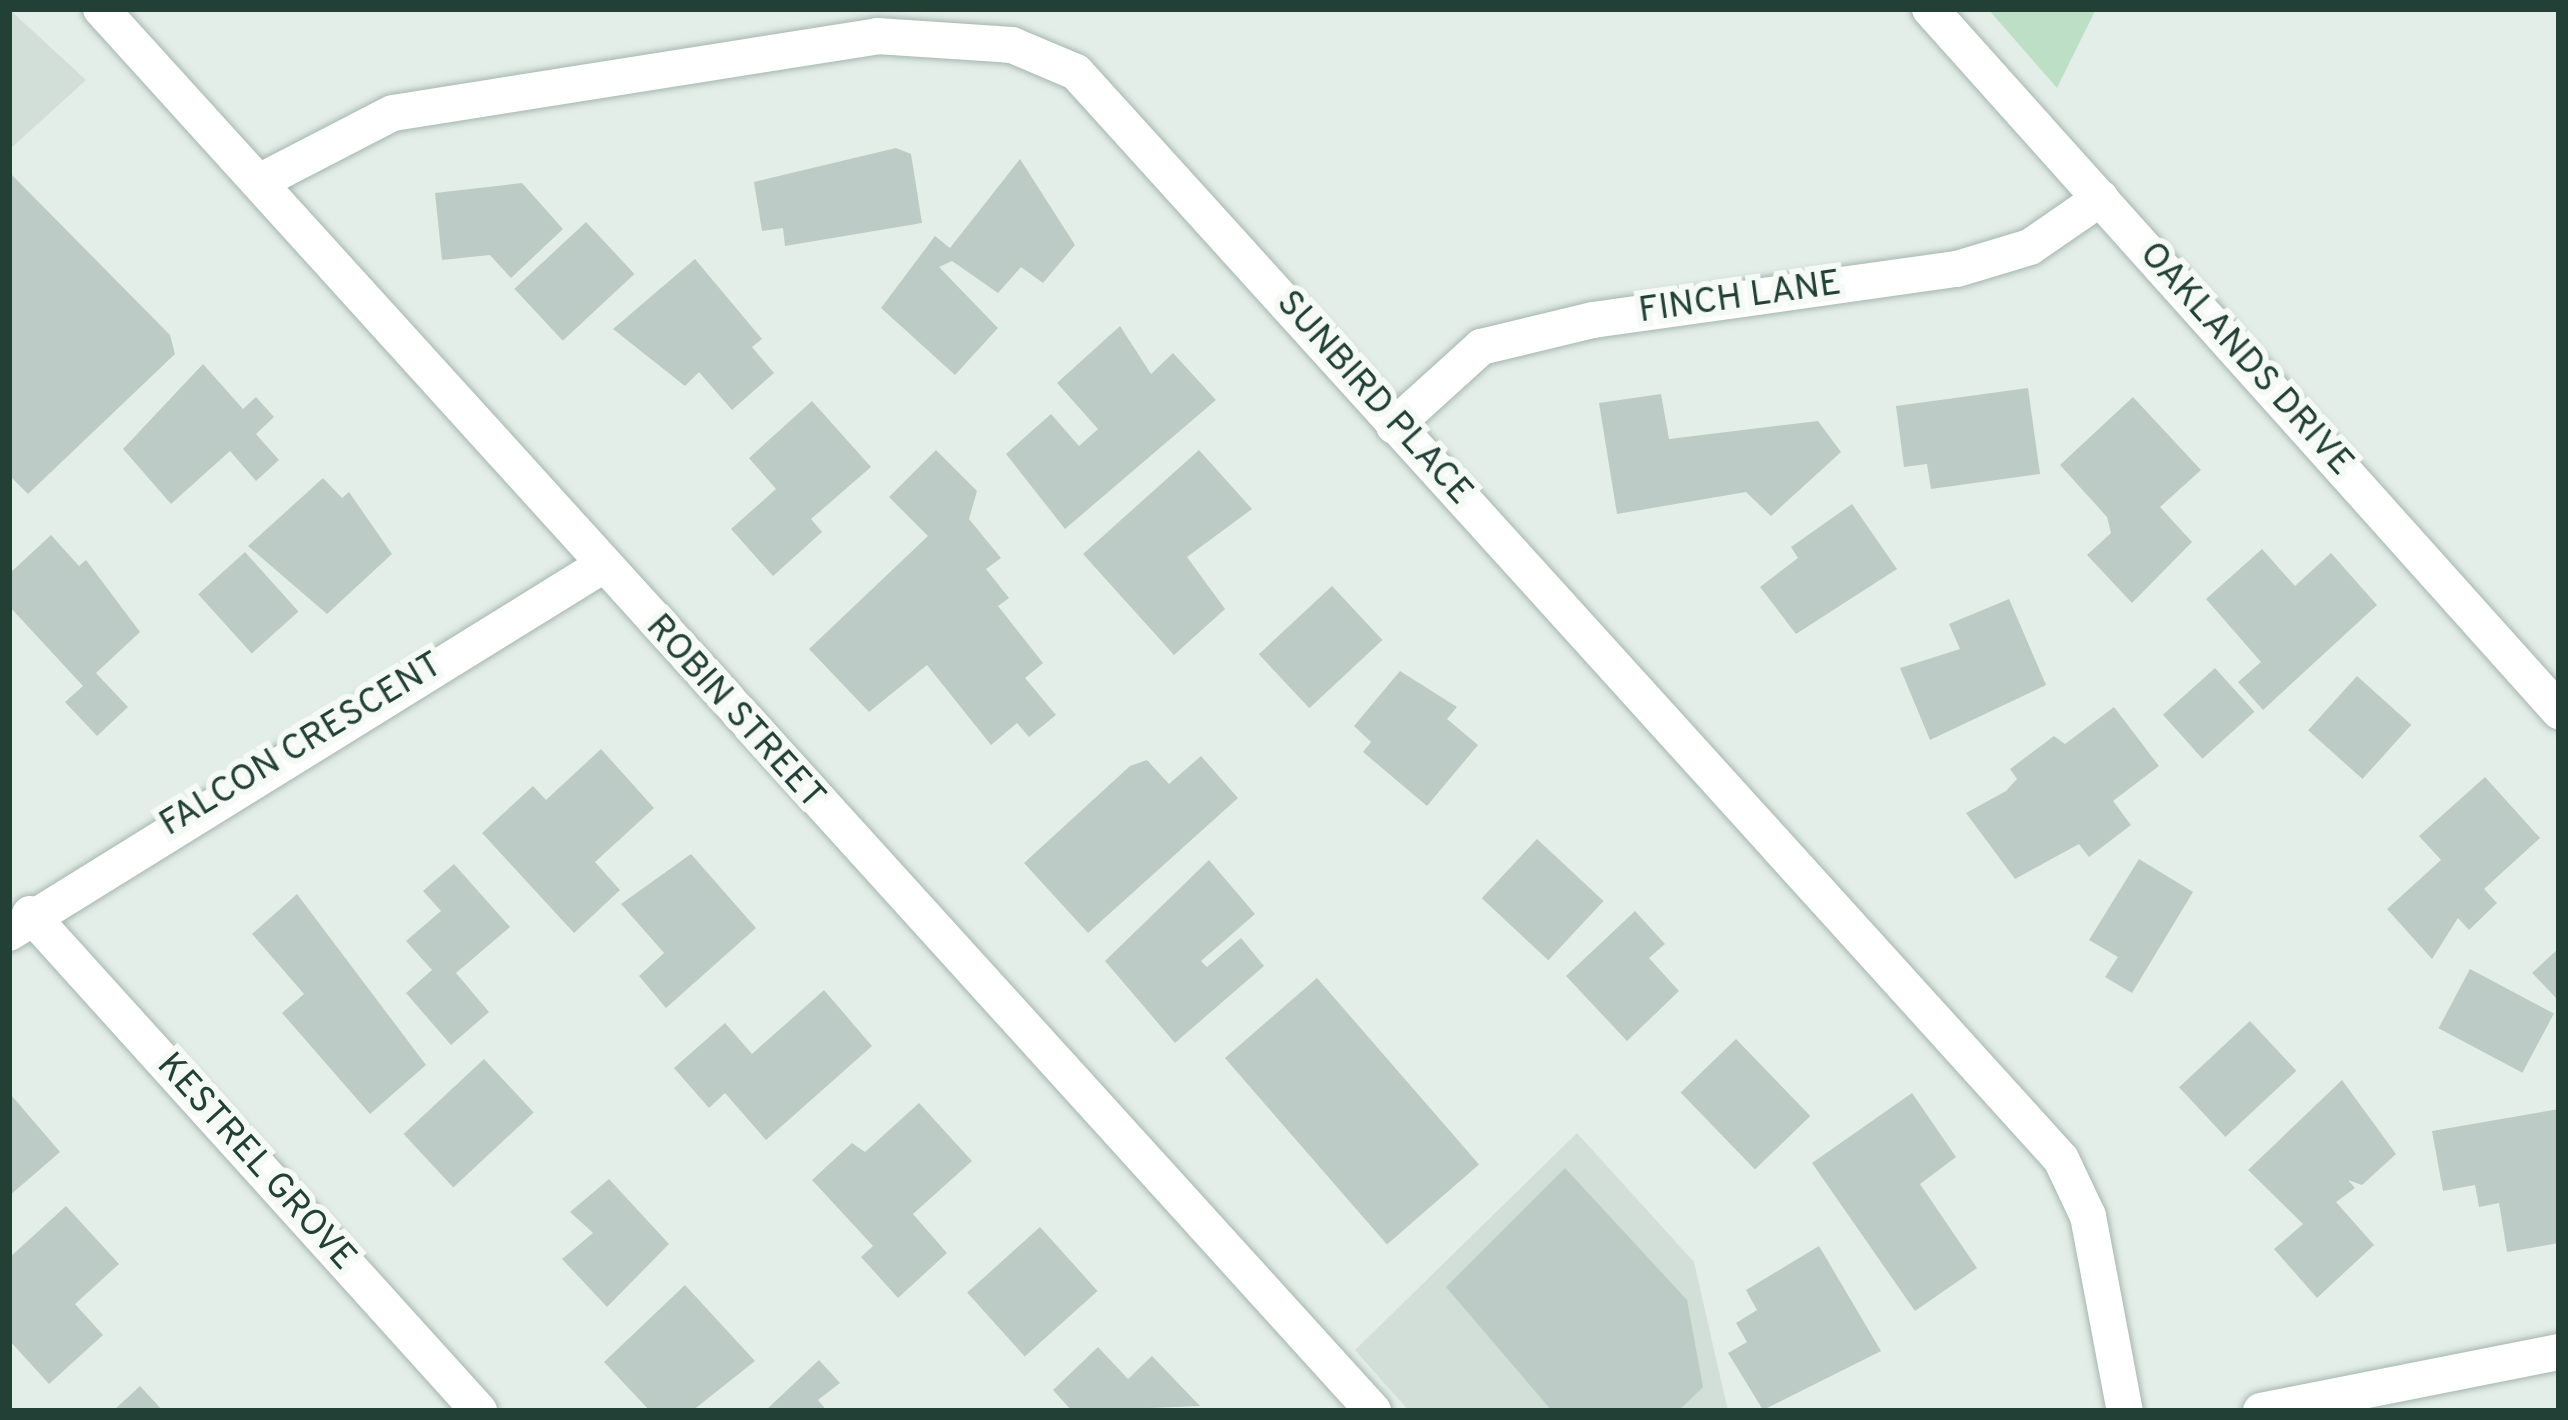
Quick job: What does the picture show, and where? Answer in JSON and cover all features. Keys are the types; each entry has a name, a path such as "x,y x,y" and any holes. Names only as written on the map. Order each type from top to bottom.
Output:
{"street":[{"name":"ROBIN STREET","path":"100,9 261,181 600,567 1372,1411"},
{"name":"OAKLANDS DRIVE","path":"1930,9 2559,711"},
{"name":"SUNBIRD PLACE","path":"261,181 393,113 877,36 1012,45 1076,72 1126,118 1394,426 2061,1159 2088,1216 2125,1411"},
{"name":"FINCH LANE","path":"1394,426 1481,347 1593,320 1957,268 2030,247 2101,198"},
{"name":"FALCON CRESCENT","path":"20,923 600,567"},
{"name":"KESTREL GROVE","path":"20,923 479,1411"},
{"path":"2261,1411 2559,1352"}],"shaded area":[{"path":"9,9 86,80 9,150"},
{"path":"1577,1133 1694,1262 1728,1411 1409,1411 1355,1350"}],"green space":[{"path":"1988,9 2096,9 2057,88"}],"building":[{"path":"896,148 911,154 922,223 785,246 783,228 762,231 754,182"},
{"path":"1020,159 1075,245 1043,283 1021,267 998,293 952,261 939,267 998,328 955,375 881,308 935,236 950,248"},
{"path":"9,172 170,335 175,354 28,494 9,475"},
{"path":"522,183 563,229 511,278 490,255 442,260 435,193"},
{"path":"586,222 634,274 563,341 514,289"},
{"path":"695,259 762,339 752,347 774,373 732,410 699,372 685,386 613,329"},
{"path":"1120,326 1151,374 1173,353 1216,400 1065,529 1006,454 1051,414 1079,446 1098,429 1057,383"},
{"path":"203,364 243,409 256,397 274,417 256,434 279,460 256,481 230,451 171,504 123,449"},
{"path":"2028,388 2040,474 1931,489 1927,464 1904,467 1896,406"},
{"path":"1661,394 1669,439 1818,421 1841,452 1771,516 1746,492 1617,514 1599,403"},
{"path":"2133,397 2201,470 2160,507 2192,542 2132,603 2087,555 2111,533 2107,517 2060,465"},
{"path":"812,401 871,467 811,519 822,532 773,576 731,529 776,489 749,458"},
{"path":"936,450 977,491 969,519 1001,558 986,569 1009,598 998,606 1043,663 1025,678 1056,715 1029,737 1017,723 991,745 927,665 869,712 809,649 928,536 889,497"},
{"path":"1199,450 1252,509 1187,557 1225,609 1174,655 1083,554"},
{"path":"323,478 342,498 349,492 392,554 327,614 248,546"},
{"path":"1852,504 1897,569 1796,634 1760,587 1798,558 1791,547"},
{"path":"51,535 79,566 86,560 140,632 96,673 128,707 97,736 65,702 83,686 9,606 9,574"},
{"path":"2262,549 2295,586 2331,553 2377,605 2263,710 2238,682 2261,662 2206,599"},
{"path":"245,552 299,611 252,654 198,594"},
{"path":"1332,586 1382,640 1309,708 1259,654"},
{"path":"2009,599 2046,685 1930,740 1900,668 1960,649 1949,624"},
{"path":"2215,668 2254,712 2202,759 2163,715"},
{"path":"1400,671 1457,707 1447,719 1478,745 1427,806 1363,752 1371,742 1354,726"},
{"path":"2357,676 2411,725 2362,779 2308,730"},
{"path":"2114,707 2159,766 2113,801 2131,825 2089,857 2079,844 2015,879 1966,813 2006,791 2017,779 2010,769 2054,736 2065,744"},
{"path":"601,749 654,808 595,862 620,890 574,933 482,833 533,786 546,800"},
{"path":"1201,756 1238,798 1088,933 1024,863 1130,766 1147,760 1169,784"},
{"path":"2485,777 2540,838 2484,889 2497,903 2469,930 2458,918 2432,959 2387,909 2441,860 2419,836"},
{"path":"1537,839 1604,901 1548,960 1482,898"},
{"path":"691,854 756,928 666,1008 639,976 664,953 621,904"},
{"path":"2139,859 2193,892 2132,993 2105,977 2118,957 2089,940"},
{"path":"1209,860 1255,914 1201,961 1207,967 1241,938 1264,966 1175,1043 1105,961"},
{"path":"454,864 510,927 456,973 489,1012 451,1045 406,993 432,970 406,941 441,911 423,891"},
{"path":"297,894 426,1065 370,1114 282,1013 304,994 252,934"},
{"path":"1635,911 1665,944 1649,958 1679,991 1627,1041 1566,976"},
{"path":"2559,948 2559,1001 2532,973"},
{"path":"2470,969 2554,1014 2522,1073 2439,1028"},
{"path":"1317,978 1479,1164 1387,1244 1225,1058"},
{"path":"824,990 872,1046 766,1140 725,1093 709,1108 674,1068 725,1023 752,1054"},
{"path":"2250,1021 2296,1071 2225,1137 2179,1087"},
{"path":"1736,1039 1810,1116 1755,1169 1681,1092"},
{"path":"484,1059 534,1112 453,1187 404,1134"},
{"path":"2342,1080 2396,1154 2362,1185 2348,1180 2355,1188 2336,1202 2374,1245 2317,1298 2274,1249 2303,1224 2248,1170"},
{"path":"1912,1093 1956,1157 1920,1184 1977,1268 1915,1311 1812,1163"},
{"path":"12,1096 60,1152 9,1196 9,1099"},
{"path":"919,1103 972,1161 913,1214 947,1253 898,1298 861,1257 873,1246 812,1180 852,1143 865,1152"},
{"path":"2559,1109 2559,1243 2507,1252 2499,1203 2479,1207 2475,1185 2443,1191 2432,1131"},
{"path":"1565,1168 1687,1300 1703,1387 1678,1411 1552,1411 1446,1287"},
{"path":"609,1179 669,1244 607,1307 562,1259 593,1233 570,1212"},
{"path":"66,1206 119,1264 75,1304 103,1335 49,1384 9,1340 9,1258"},
{"path":"1040,1227 1098,1291 1025,1356 967,1293"},
{"path":"1819,1246 1881,1351 1763,1410 1728,1353 1747,1342 1736,1323 1757,1310 1746,1290"},
{"path":"685,1285 755,1361 692,1411 650,1411 604,1362"},
{"path":"1098,1347 1128,1379 1152,1356 1200,1406 1072,1411 1053,1390"},
{"path":"819,1360 840,1383 818,1400 827,1411 765,1411"},
{"path":"140,1386 163,1411 113,1411"}]}
